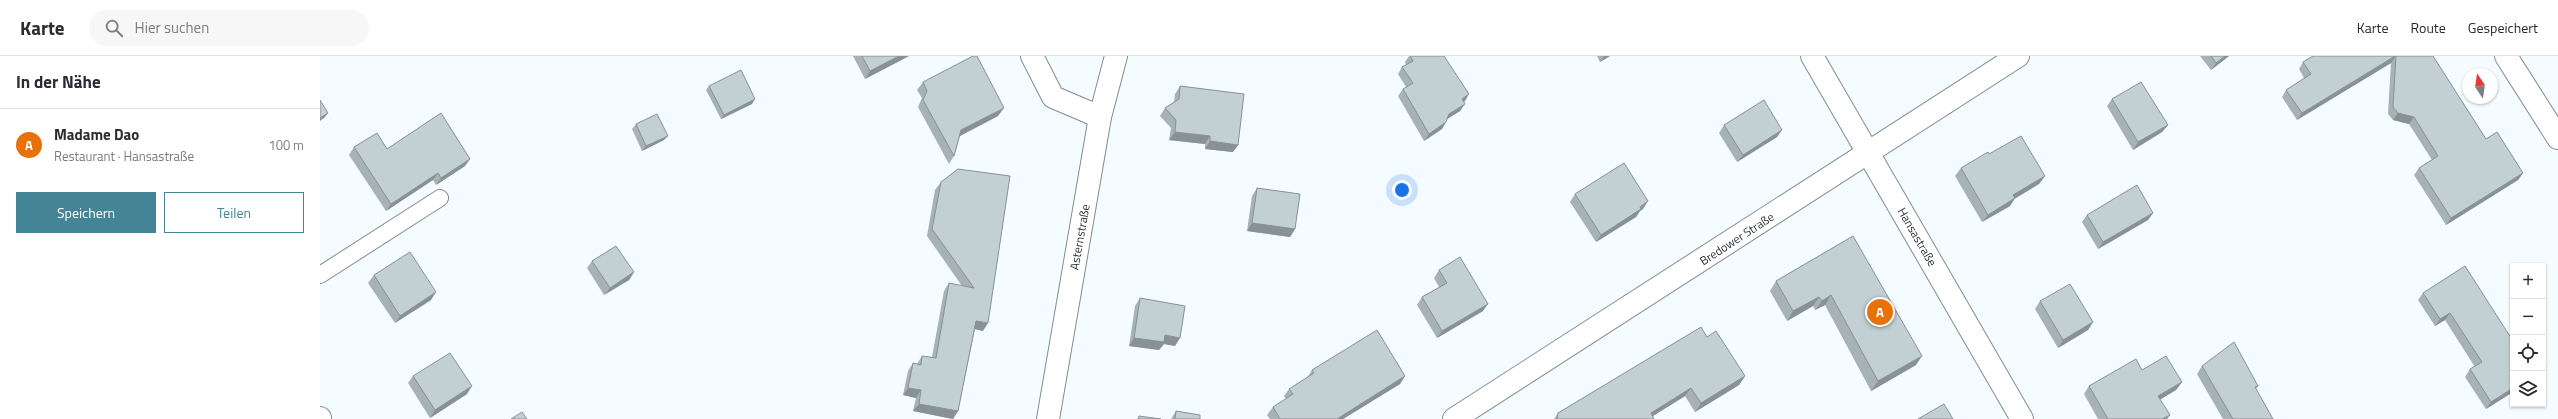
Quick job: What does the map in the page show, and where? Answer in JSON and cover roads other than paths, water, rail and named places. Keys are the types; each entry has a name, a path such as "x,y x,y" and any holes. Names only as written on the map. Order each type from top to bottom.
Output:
{"street":[{"path":"1032,56 1053,98 1100,117"},
{"name":"Asternstraße","path":"1048,419 1100,117 1116,56"},
{"name":"Hansastraße","path":"1812,56 2022,419"},
{"name":"Bredower Straße","path":"1467,416 2018,56"},
{"path":"2506,56 2558,138"}],"lane":[{"path":"320,275 440,198"}],"place":[{"name":"Madame Dao","path":"1880,312"}]}
